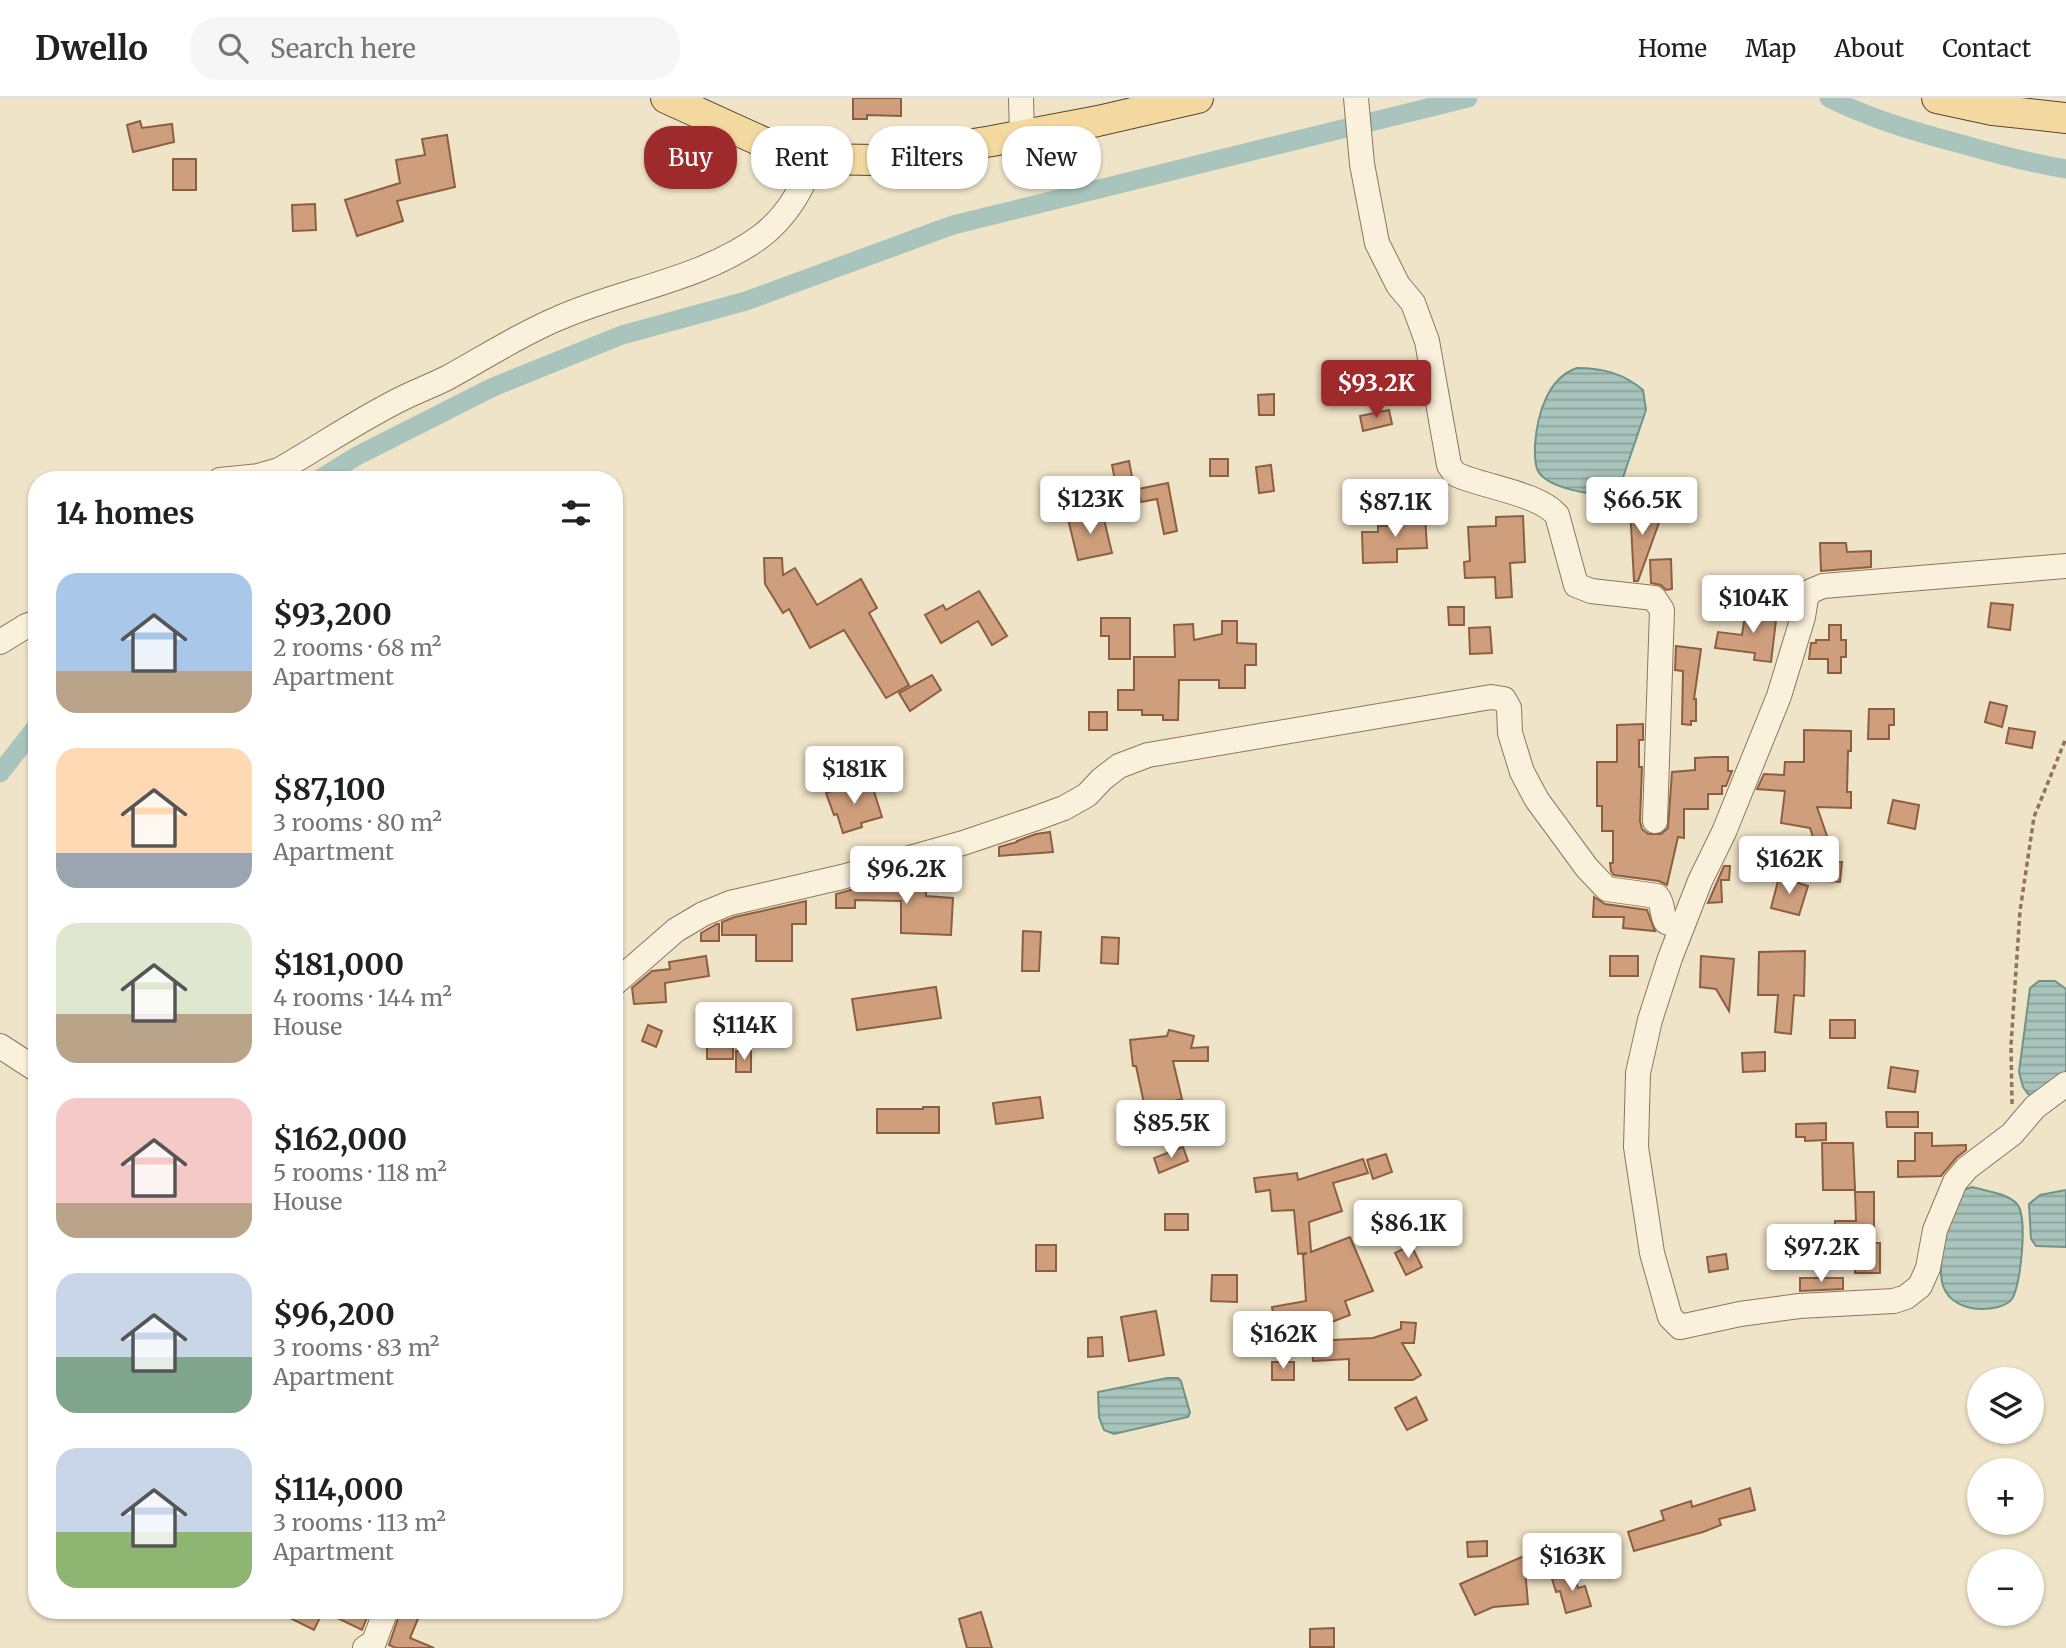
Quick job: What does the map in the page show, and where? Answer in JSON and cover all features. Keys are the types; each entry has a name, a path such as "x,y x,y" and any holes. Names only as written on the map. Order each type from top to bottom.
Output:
{"main road":[{"path":"666,98 751,137"},
{"path":"1065,126 1198,98"},
{"path":"1937,98 1993,110 2063,111"},
{"path":"853,160 876,160 1002,138"}],"street":[{"path":"1021,98 1022,126"},
{"path":"1357,102 1362,163 1377,243 1392,274 1413,303 1427,341 1449,465 1455,474 1539,501 1554,511 1576,585 1591,591 1654,598 1662,610 1655,821"},
{"path":"275,471 393,403 445,379 557,318 680,277 725,257 761,236 786,213 801,189"},
{"path":"2066,566 1822,586 1811,591 1806,598 1803,617 1779,696 1682,927 1650,1020 1638,1073 1636,1147 1652,1253 1670,1317 1680,1327 1740,1314 1799,1306 1894,1301 1906,1297 1920,1286 1928,1268 1935,1230 1955,1182 1967,1168 2012,1134 2035,1107 2066,1084"},
{"path":"0,642 28,625"},
{"path":"623,976 676,930 703,914 730,904 950,847 1034,819 1064,808 1087,795 1119,766 1148,755 1491,697 1504,699 1509,708 1510,733 1522,772 1537,800 1587,868 1607,889 1657,896 1662,901 1666,922 1682,927"},
{"path":"0,1046 28,1064"},
{"path":"365,1648 374,1642 383,1619"}],"path":[{"path":"2012,1134 2011,1045 2022,897 2034,817 2066,738"}],"water":[{"path":"1577,368 1612,373 1628,379 1643,390 1646,410 1619,489 1614,495 1585,493 1562,487 1543,477 1535,462 1536,434 1546,399 1558,380"},
{"path":"2039,981 2055,981 2066,989 2066,1075 2034,1096 2028,1094 2023,1087 2019,1072 2030,988"},
{"path":"1972,1187 2013,1200 2020,1211 2022,1222 2022,1251 2015,1291 2009,1302 1994,1308 1976,1309 1959,1304 1946,1292 1941,1276 1944,1239 1957,1192"},
{"path":"2066,1190 2066,1247 2036,1246 2031,1239 2029,1204 2040,1195"},
{"path":"1178,1378 1181,1381 1190,1413 1188,1417 1114,1434 1104,1430 1099,1417 1098,1392"}],"building":[{"path":"853,98 901,98 901,116 867,115 867,119 853,119"},
{"path":"140,121 142,128 172,124 174,142 133,152 127,125"},
{"path":"447,135 455,187 397,201 403,221 357,236 345,200 400,183 396,160 425,155 422,139"},
{"path":"173,159 196,159 196,190 173,190"},
{"path":"315,204 316,230 293,231 292,205"},
{"path":"1274,394 1274,415 1259,415 1258,395"},
{"path":"1389,410 1392,424 1363,431 1360,416"},
{"path":"1210,459 1228,459 1228,476 1210,476"},
{"path":"1129,461 1134,487 1117,491 1112,465"},
{"path":"1271,465 1274,491 1259,493 1256,467"},
{"path":"1168,483 1177,531 1164,534 1157,499 1141,502 1138,489"},
{"path":"1630,506 1661,517 1638,581 1634,581"},
{"path":"1102,511 1112,553 1078,560 1068,519"},
{"path":"1425,514 1427,548 1397,549 1397,562 1363,563 1362,532 1378,532 1378,526 1396,526 1396,515"},
{"path":"1523,516 1525,562 1510,563 1512,597 1496,598 1495,577 1465,578 1464,562 1470,561 1468,527 1496,526 1496,517"},
{"path":"1820,543 1846,543 1847,552 1871,551 1871,567 1821,571"},
{"path":"764,558 782,558 783,575 795,568 817,605 861,579 877,608 869,613 909,685 886,698 844,630 810,648 789,609 783,613 765,584"},
{"path":"1671,559 1672,589 1666,590 1661,585 1651,583 1650,560"},
{"path":"1784,577 1799,582 1791,595 1788,614 1772,608"},
{"path":"979,591 1007,636 992,645 978,621 941,643 925,615 943,605 946,610"},
{"path":"1991,603 2013,605 2010,630 1988,627"},
{"path":"1448,607 1464,607 1464,625 1449,625"},
{"path":"1746,608 1777,612 1771,662 1754,660 1755,653 1715,648 1718,632 1742,635"},
{"path":"1101,618 1130,618 1130,659 1109,659 1109,636 1101,636"},
{"path":"1222,621 1237,621 1237,643 1256,644 1256,665 1245,665 1245,688 1219,688 1219,680 1179,680 1178,720 1163,720 1163,715 1142,715 1142,710 1118,710 1118,690 1134,690 1134,657 1175,657 1174,625 1193,624 1194,640 1222,634"},
{"path":"1829,625 1841,625 1841,640 1846,640 1846,657 1841,657 1841,673 1828,673 1828,659 1809,659 1811,643 1816,643 1816,640 1829,640"},
{"path":"1490,627 1492,653 1470,654 1469,628"},
{"path":"1676,646 1701,649 1694,699 1696,721 1691,721 1691,725 1682,724 1683,671 1675,670"},
{"path":"932,675 941,690 910,711 899,693"},
{"path":"1990,702 2007,706 2002,727 1985,722"},
{"path":"1869,709 1894,709 1894,725 1889,725 1889,739 1868,739"},
{"path":"1089,712 1107,712 1107,730 1089,730"},
{"path":"1643,724 1643,740 1639,740 1639,767 1642,767 1640,821 1642,829 1648,834 1661,834 1668,828 1672,772 1695,770 1695,758 1713,757 1728,757 1728,771 1732,771 1726,786 1722,786 1722,794 1708,794 1708,809 1684,809 1684,838 1678,837 1667,885 1659,881 1614,875 1610,863 1613,863 1613,831 1602,831 1602,806 1597,806 1597,762 1617,762 1617,725"},
{"path":"2009,728 2035,732 2032,748 2006,743"},
{"path":"1804,730 1851,731 1847,792 1851,792 1851,808 1817,807 1836,862 1842,862 1840,882 1812,880 1814,860 1821,861 1810,828 1781,823 1785,791 1757,789 1764,774 1784,775 1785,762 1804,762"},
{"path":"871,782 882,817 861,823 862,827 843,833 826,793"},
{"path":"1893,800 1919,805 1915,829 1888,823"},
{"path":"1050,832 1053,852 999,856 999,847"},
{"path":"1724,866 1730,866 1729,880 1721,880 1722,902 1708,903"},
{"path":"898,877 898,886 926,887 926,896 953,898 951,935 901,933 901,901 855,900 855,908 836,908 836,894"},
{"path":"1779,877 1808,886 1799,915 1771,908"},
{"path":"1594,897 1605,904 1647,910 1655,931 1623,928 1624,917 1593,917"},
{"path":"806,901 806,924 792,924 792,961 756,961 756,935 722,935 722,922"},
{"path":"717,924 719,941 701,941 701,933"},
{"path":"1023,931 1041,932 1039,971 1022,971"},
{"path":"1102,937 1119,938 1118,964 1101,963"},
{"path":"1805,951 1804,996 1794,995 1791,1034 1775,1032 1778,995 1758,995 1759,952"},
{"path":"706,956 709,976 665,983 666,1002 634,1004 632,988 652,971 670,969 669,962"},
{"path":"1610,956 1638,956 1638,976 1610,976"},
{"path":"1701,956 1734,959 1729,1011 1716,989 1700,987"},
{"path":"936,987 941,1018 857,1030 852,999"},
{"path":"1830,1020 1855,1020 1855,1038 1830,1038"},
{"path":"648,1025 662,1031 656,1047 642,1041"},
{"path":"1169,1030 1194,1036 1191,1048 1208,1047 1208,1061 1173,1061 1182,1099 1145,1108 1136,1066 1133,1066 1130,1040 1167,1036"},
{"path":"707,1041 733,1041 733,1059 707,1059"},
{"path":"736,1051 751,1051 751,1072 736,1072"},
{"path":"1765,1052 1765,1071 1743,1072 1742,1053"},
{"path":"1891,1067 1918,1071 1915,1092 1888,1088"},
{"path":"1040,1097 1043,1118 996,1124 993,1103"},
{"path":"939,1107 939,1133 877,1133 877,1109"},
{"path":"1886,1112 1918,1112 1918,1127 1887,1127"},
{"path":"1826,1123 1826,1140 1805,1141 1805,1137 1796,1137 1796,1124"},
{"path":"1915,1133 1932,1133 1932,1146 1966,1145 1966,1150 1941,1176 1898,1177 1898,1161 1915,1161"},
{"path":"1822,1143 1853,1143 1855,1190 1823,1190"},
{"path":"1183,1147 1188,1161 1159,1173 1154,1158"},
{"path":"1386,1154 1392,1172 1373,1179 1367,1160"},
{"path":"1363,1159 1368,1173 1333,1183 1342,1211 1309,1222 1311,1252 1350,1237 1373,1291 1345,1301 1350,1315 1311,1330 1286,1332 1284,1319 1274,1320 1272,1307 1306,1301 1303,1255 1307,1253 1298,1254 1294,1210 1272,1211 1270,1190 1256,1192 1254,1178 1297,1173 1298,1180"},
{"path":"1855,1192 1874,1192 1874,1243 1880,1243 1880,1273 1855,1273 1855,1246 1835,1247 1835,1221 1856,1221"},
{"path":"1165,1214 1188,1214 1188,1230 1165,1230"},
{"path":"1036,1245 1056,1245 1056,1271 1036,1271"},
{"path":"1411,1245 1422,1267 1406,1275 1395,1253"},
{"path":"1726,1254 1728,1269 1709,1272 1707,1257"},
{"path":"1212,1275 1237,1275 1237,1302 1211,1301"},
{"path":"1800,1278 1843,1278 1843,1289 1800,1291"},
{"path":"1156,1311 1164,1355 1129,1361 1121,1317"},
{"path":"1401,1322 1416,1323 1414,1343 1402,1343 1421,1375 1413,1380 1349,1380 1349,1359 1313,1361 1312,1341 1373,1338 1401,1329"},
{"path":"1102,1337 1103,1356 1088,1357 1088,1338"},
{"path":"1272,1362 1294,1362 1294,1380 1272,1380"},
{"path":"1416,1397 1427,1420 1407,1430 1395,1408"},
{"path":"1750,1488 1755,1510 1719,1519 1721,1525 1703,1532 1634,1551 1628,1532 1664,1520 1661,1511 1691,1501 1692,1507"},
{"path":"1487,1541 1487,1556 1468,1557 1467,1542"},
{"path":"1524,1556 1528,1604 1493,1607 1475,1615 1460,1584"},
{"path":"1573,1573 1578,1588 1585,1586 1591,1606 1566,1613 1560,1591 1556,1592 1552,1579"},
{"path":"981,1612 992,1648 967,1648 959,1619"},
{"path":"292,1619 319,1619 314,1630"},
{"path":"339,1619 366,1619 362,1630"},
{"path":"398,1619 418,1619 410,1638 434,1648 396,1648 389,1645"},
{"path":"1334,1628 1334,1647 1310,1647 1310,1629"}],"waterway":[{"path":"332,471 491,388 622,335 746,301 953,225 1468,98"},
{"path":"1829,98 1911,130 2000,155 2066,169"},
{"path":"0,773 28,737"}]}
